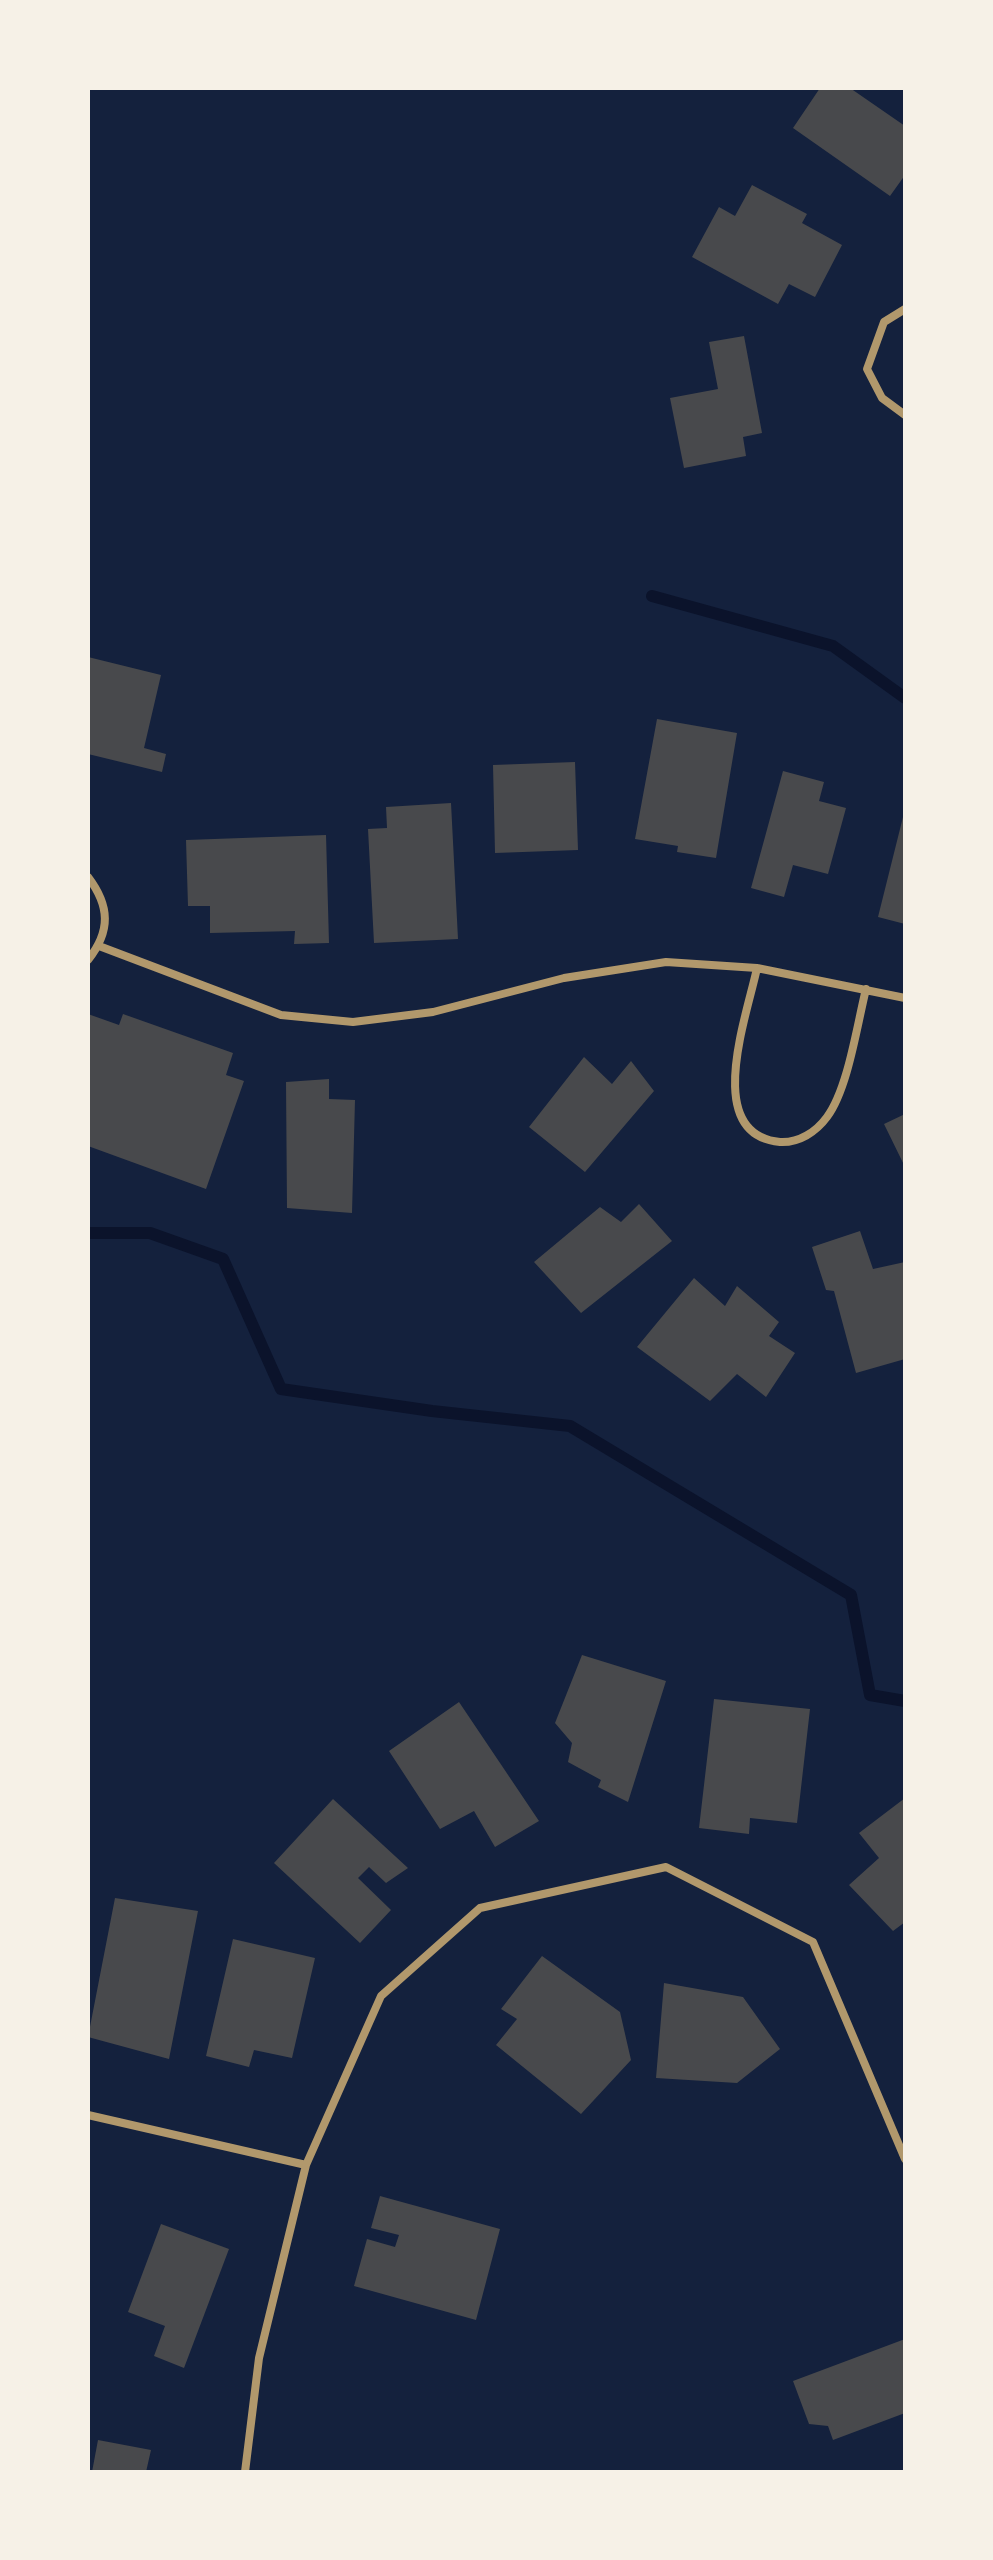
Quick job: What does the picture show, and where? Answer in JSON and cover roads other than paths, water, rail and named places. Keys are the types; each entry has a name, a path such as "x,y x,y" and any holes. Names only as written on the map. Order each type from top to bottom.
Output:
{"street":[{"path":"905,309 884,322 867,369 882,398 905,415"},
{"path":"88,877 99,892 105,909 105,928 99,946 88,960"},
{"path":"99,946 281,1015 353,1022 433,1012 564,978 666,962 757,968 905,998"},
{"path":"757,968 733,1080 736,1105 746,1127 766,1141 789,1143 810,1135 826,1118 838,1097 866,989"},
{"path":"245,2472 259,2358 306,2165 381,1996 480,1908 666,1867 813,1942 905,2159"},
{"path":"88,2115 306,2165"}],"waterway":[{"path":"652,596 833,646 905,698"},
{"path":"88,1233 150,1233 223,1259 281,1389 432,1411 570,1426 851,1595 870,1695 905,1701"}]}
